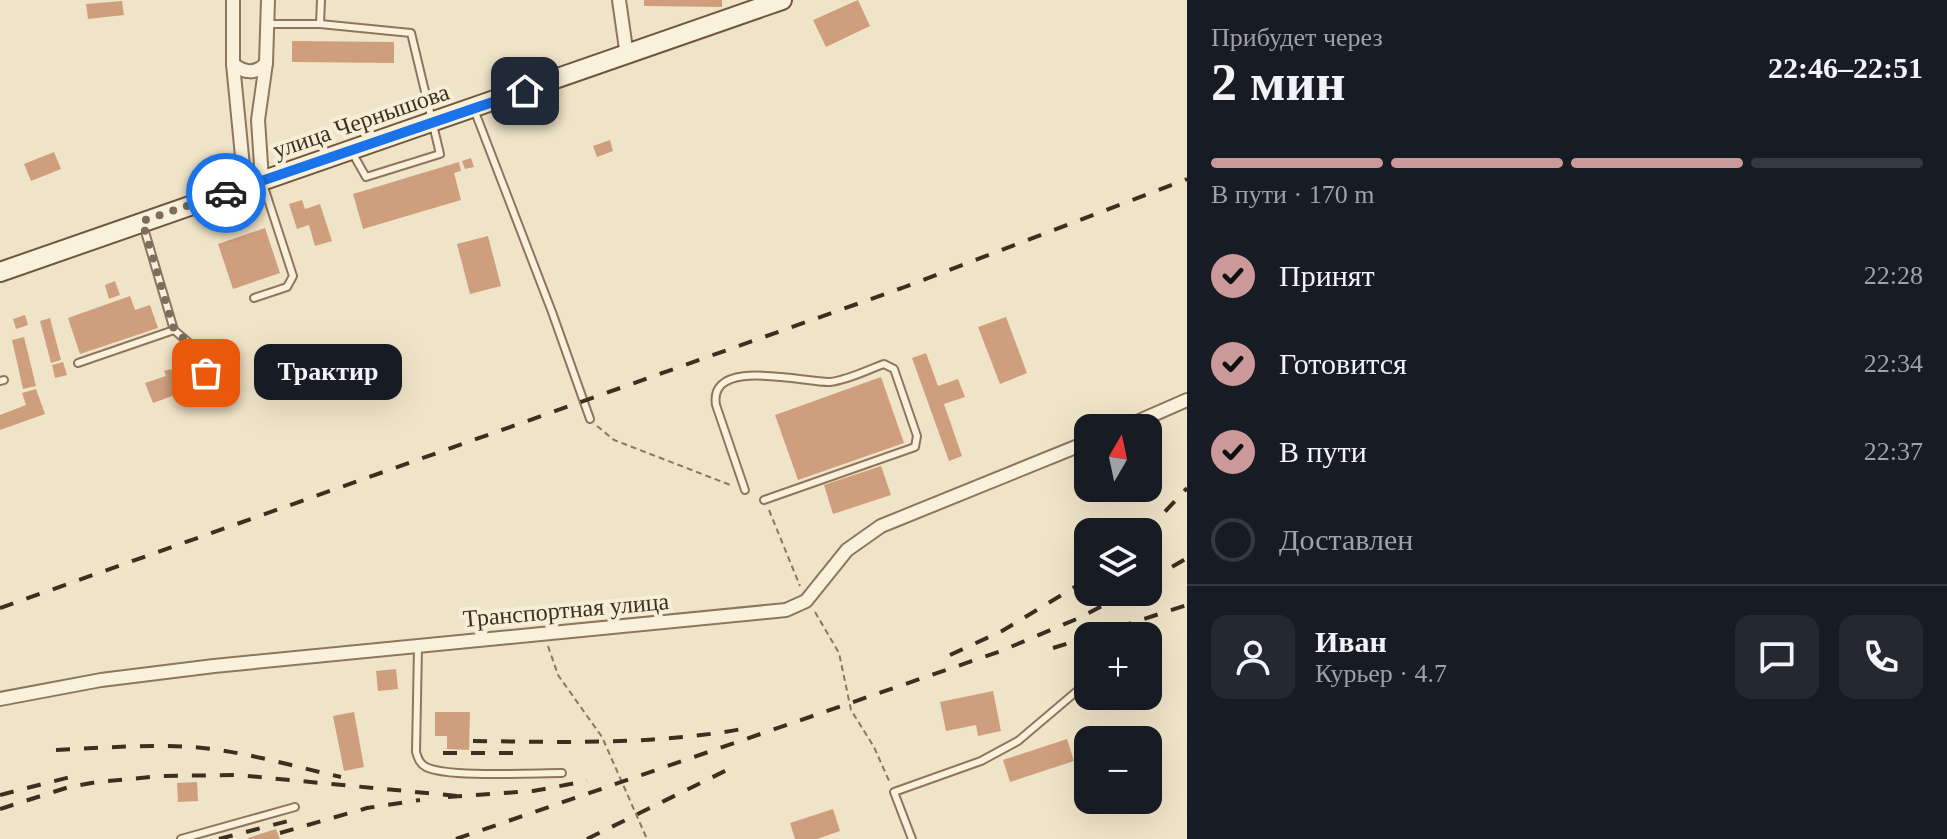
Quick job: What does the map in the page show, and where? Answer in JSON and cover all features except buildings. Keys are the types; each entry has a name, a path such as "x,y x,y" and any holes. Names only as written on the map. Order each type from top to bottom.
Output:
{"main road":[{"name":"улица Чернышова","path":"0,272 782,0"}],"street":[{"path":"233,0 233,64 254,184"},
{"path":"254,184 266,63 268,0"},
{"path":"619,0 627,56"},
{"path":"233,64 251,72 261,70 266,63"},
{"path":"1155,414 1187,400"},
{"path":"806,601 847,550 881,526 1074,448"},
{"name":"Транспортная улица","path":"0,699 101,680 418,645 770,613 796,608 806,601"}],"lane":[{"path":"320,24 321,0"},
{"path":"268,24 320,24 411,33 440,154 366,177 351,150"},
{"path":"473,108 590,419"},
{"path":"254,184 293,276 287,287 254,298"},
{"path":"142,221 174,330 196,349 212,389"},
{"path":"78,363 174,330"},
{"path":"745,490 716,405 715,394 722,384 754,374 827,382 884,364 894,369 917,436 915,447 764,500"},
{"path":"418,645 416,752 424,766 452,772 562,773"},
{"path":"912,839 894,792 981,761 1006,748 1074,694"},
{"path":"181,839 295,807"}],"path":[{"path":"590,419 614,440 745,490"},
{"path":"764,500 806,601 823,622 839,653 851,710 874,747 894,792"},
{"path":"543,634 558,675 602,737 647,839"}],"railway":[{"path":"0,608 902,288 1187,179"},
{"path":"1159,518 1187,488"},
{"path":"1162,573 1187,558"},
{"path":"950,655 1002,631 1074,587"},
{"path":"1134,622 1187,605"},
{"path":"456,839 1001,651 1102,606"},
{"path":"1053,648 1074,641"},
{"path":"473,741 642,740 742,729"},
{"path":"56,750 193,747 249,755 341,777"},
{"path":"443,753 514,753"},
{"path":"587,839 731,768"},
{"path":"0,809 69,787 162,776 237,775 458,796"},
{"path":"0,795 74,776"},
{"path":"448,797 533,791 587,781"},
{"path":"280,833 367,808 420,800"},
{"path":"219,839 292,820"}],"way so far":[{"path":"206,373 196,349 174,330 142,221 226,193"}],"place":[{"name":"Трактир","path":"206,373"}],"route":[{"path":"226,193 525,91"}]}
